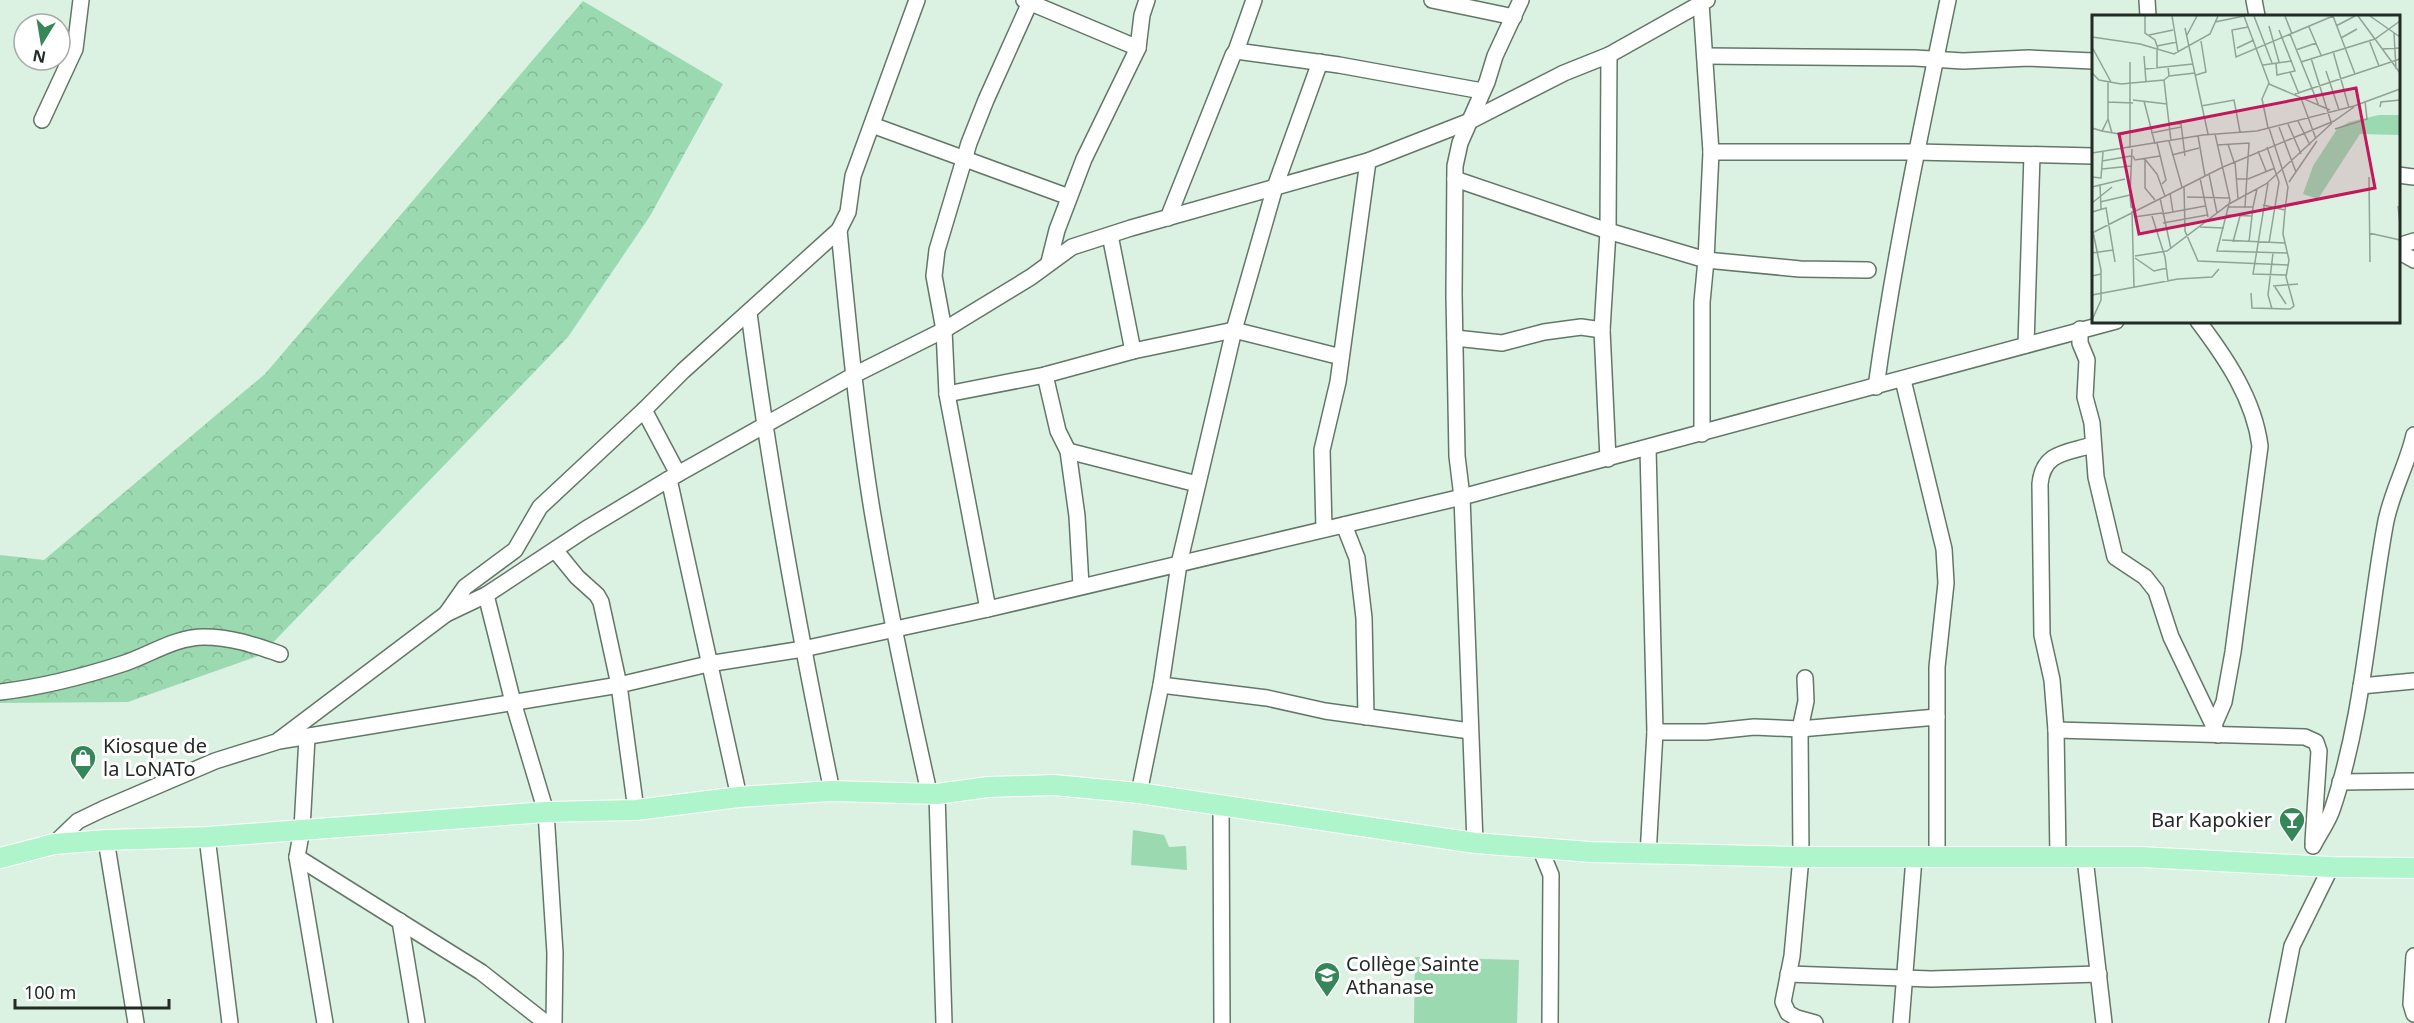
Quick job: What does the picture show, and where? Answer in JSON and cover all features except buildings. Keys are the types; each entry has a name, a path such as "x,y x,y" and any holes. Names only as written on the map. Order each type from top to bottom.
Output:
{"main road":[{"path":"0,858 54,844 207,837 546,812 636,810 739,796 832,791 933,793 988,787 1054,785 1139,794 1475,843 1648,855 1914,858 2142,857 2331,867 2414,868"}],"street":[{"path":"42,120 75,49 81,0"},
{"path":"446,614 465,587 515,550 540,507 683,371 839,230 848,212 853,176 917,0"},
{"path":"1049,262 1057,230 1084,159 1138,48 1142,15 1147,0"},
{"path":"1168,218 1236,51 1254,0"},
{"path":"1432,0 1514,17"},
{"path":"1475,843 1462,497 1457,456 1455,166 1461,142 1495,56 1521,0"},
{"path":"1876,387 1887,311 1916,152 1948,0"},
{"path":"2147,0 2148,15"},
{"path":"2254,0 2257,15"},
{"path":"988,609 947,394 944,330 934,276 937,250 964,159 1028,1 1138,48"},
{"path":"279,741 446,614 486,595 586,529 674,477 854,375 944,330 1031,277 1072,247 1368,161 1470,121 1564,73 1609,55 1704,1 1710,152 1702,302 1701,434"},
{"path":"1236,51 1320,62 1482,91"},
{"path":"1608,459 1602,330 1608,231 1609,55"},
{"path":"1705,56 1936,60 2029,58 2092,61"},
{"path":"1139,794 1161,685 1179,564 1234,330 1275,187 1320,62"},
{"path":"872,125 1069,197"},
{"path":"1710,152 1916,152 2092,156"},
{"path":"2026,345 2032,154"},
{"path":"1324,529 1323,450 1341,357 1368,161"},
{"path":"2399,175 2414,177"},
{"path":"1455,179 1608,231 1706,260 1800,269 1868,270"},
{"path":"839,230 854,375 872,509 893,629 933,793 944,1023"},
{"path":"1110,235 1133,351"},
{"path":"2399,246 2414,242"},
{"path":"2399,251 2414,260"},
{"path":"749,313 764,426 803,649 832,791"},
{"path":"54,844 78,821 102,809 207,764 279,741 619,685 708,664 803,649 988,609 1462,497 2112,322"},
{"path":"2199,322 2225,357 2247,399 2258,426 2260,446 2233,652 2216,730"},
{"path":"1455,338 1502,343 1544,332 1581,327 1602,330"},
{"path":"2080,329 2080,342 2087,360 2085,397 2092,423 2096,477 2115,557 2145,577 2156,591 2171,637 2216,730"},
{"path":"947,394 1045,375 1133,351 1234,330 1341,357"},
{"path":"1045,375 1058,431 1068,451 1077,516 1081,586"},
{"path":"1903,380 1944,549 1946,569 1937,667 1936,857"},
{"path":"644,410 674,477 708,664 739,796"},
{"path":"2313,846 2332,810 2340,782 2361,686 2385,523 2410,453 2414,435"},
{"path":"2058,857 2056,730 2052,680 2042,635 2041,471 2051,458 2092,445"},
{"path":"1648,448 1656,732 1648,855"},
{"path":"1068,451 1197,484"},
{"path":"1344,525 1357,558 1364,618 1366,717"},
{"path":"555,550 576,578 597,595 601,602 619,685 636,810"},
{"path":"486,595 513,702 546,812 555,953 554,1023"},
{"path":"0,692 36,688 127,662 168,645 201,637 238,639 280,654"},
{"path":"1805,678 1806,701 1800,729 1800,857 1783,1002 1788,1013 1815,1023"},
{"path":"2361,686 2414,681"},
{"path":"1161,685 1267,698 1325,711 1470,731"},
{"path":"1656,732 1706,732 1754,727 1800,729 1937,717"},
{"path":"2056,730 2216,730 2306,737 2316,742 2319,751 2310,866"},
{"path":"307,737 302,829 297,857 326,1023"},
{"path":"2340,782 2414,781"},
{"path":"1221,807 1222,1023"},
{"path":"207,837 230,1023"},
{"path":"106,840 136,1023"},
{"path":"1540,848 1551,875 1550,1023"},
{"path":"297,857 481,972 546,1023"},
{"path":"1902,1023 1914,858"},
{"path":"2085,858 2104,1023"},
{"path":"2277,1023 2292,946 2331,867"},
{"path":"400,921 417,1023"},
{"path":"2414,957 2411,976 2411,1004 2414,1014"},
{"path":"1788,974 1931,980 2099,974"}],"green space":[{"path":"583,1 723,84 650,216 568,337 261,655 128,702 0,703 0,555 44,560 265,374"},
{"path":"1133,830 1164,835 1169,847 1186,846 1187,870 1131,865"},
{"path":"1415,957 1519,960 1517,1023 1414,1023"}],"place":[{"name":"Kiosque de la LoNATo","path":"83,781"},
{"name":"Bar Kapokier","path":"2292,843"},
{"name":"Collège Sainte Athanase","path":"1327,998"}]}
